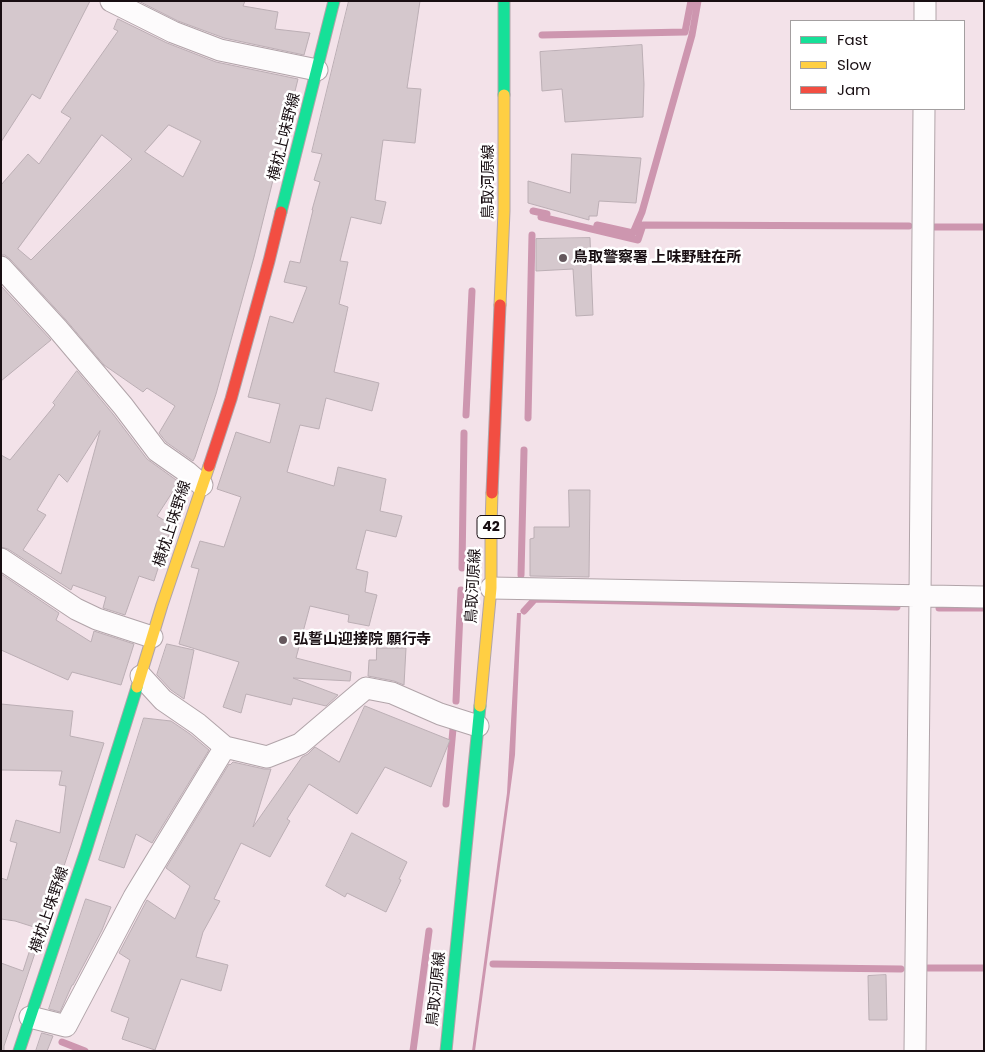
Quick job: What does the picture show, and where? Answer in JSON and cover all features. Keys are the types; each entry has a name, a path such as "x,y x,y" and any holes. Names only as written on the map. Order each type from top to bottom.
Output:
{"street":[{"path":"111,1 172,32 220,50 317,70"},
{"name":"横枕上味野線","path":"19,1051 86,850 162,605 231,398 267,270 334,1"},
{"name":"鳥取河原線","path":"446,1051 491,588 491,526 504,211 504,1"},
{"path":"925,1 925,20"},
{"path":"915,1051 924,110"},
{"path":"1,267 57,328 123,406 157,451 202,485"},
{"path":"1,559 76,609 97,619 152,637"},
{"path":"491,588 984,597"},
{"path":"141,676 163,700 198,724 225,747 267,757 300,744 366,688 392,693 440,714 478,726"},
{"path":"30,1017 66,1026 134,897 225,747"}],"shaded area":[{"path":"517,613 521,613 515,755 475,1051 472,1051 507,793"}],"building":[{"path":"1,1 90,1 40,99 32,94 1,142"},
{"path":"139,1 245,1 243,6 278,12 275,29 310,33 304,55 224,38 178,21"},
{"path":"349,1 420,1 407,88 421,89 415,143 383,140 375,200 386,202 381,224 351,217 340,261 348,262 339,304 348,307 334,372 379,383 372,411 326,398 319,429 300,425 287,472 334,486 338,467 386,479 380,511 402,516 396,537 366,530 356,569 368,572 365,592 377,595 369,626 348,622 349,615 310,606 296,658 351,672 350,681 293,678 338,695 326,706 293,698 291,705 246,694 241,713 223,707 239,662 179,644 199,569 191,567 200,541 224,547 241,497 217,489 236,432 270,443 280,404 248,397 270,316 293,323 307,287 284,282 290,261 300,263 320,182 314,180 322,154 312,152"},
{"path":"118,19 167,43 216,62 298,79 254,257 216,394 193,461 166,442 159,433 175,406 147,388 143,392 104,365 10,259 5,255 1,255 1,185 28,154 39,164 71,118 61,112 118,31 114,29","holes":["169,125 201,141 183,177 145,152","102,135 132,159 31,260 18,249"]},
{"path":"642,45 643,117 565,122 562,89 542,91 540,52"},
{"path":"572,154 641,158 636,203 599,201 597,216 589,216 589,220 528,203 528,181 570,193"},
{"path":"590,238 593,315 576,316 573,269 536,271 536,239"},
{"path":"1,286 51,340 1,381"},
{"path":"77,371 147,459 179,482 157,516 172,525 154,581 139,576 125,615 103,608 106,597 73,585 71,590 8,549 1,547 1,455 10,460 55,405 53,403","holes":["100,431 61,574 23,550 46,515 37,510 59,474 67,482"]},
{"path":"569,490 590,490 589,577 530,576 530,539 534,538 534,527 569,527"},
{"path":"1,574 59,613 56,620 91,642 94,631 134,644 121,685 72,672 68,680 1,650"},
{"path":"167,644 194,650 184,699 171,690 157,675"},
{"path":"377,648 406,648 404,685 368,676 369,660 376,660"},
{"path":"1,704 73,711 70,736 104,743 4,1046 4,1051 1,1051 1,963 23,971 37,928 1,919 1,878 7,880 17,843 10,841 16,820 60,833 66,786 59,785 62,771 1,770"},
{"path":"365,706 450,740 431,787 385,767 357,814 309,784 287,819 290,821 270,857 241,843 214,899 220,901 203,932 196,957 228,965 221,991 181,979 155,1050 122,1039 129,1018 111,1011 130,960 119,953 147,900 175,919 190,886 166,868 229,764 233,762 271,769 253,827 302,757 315,747 339,762"},
{"path":"144,718 171,721 209,750 152,843 136,834 124,868 99,860"},
{"path":"352,833 407,862 386,912 347,893 345,897 326,886"},
{"path":"86,899 111,907 102,930 72,985 60,1012 49,1009"},
{"path":"886,975 887,1020 869,1020 868,976"},
{"path":"42,1033 53,1036 47,1051 36,1051"}],"waterway":[{"path":"542,35 685,32 691,1"},
{"path":"597,225 633,233 642,212 692,35 698,1"},
{"path":"533,211 547,214"},
{"path":"541,217 638,240 643,225 909,226"},
{"path":"935,227 984,227"},
{"path":"528,418 532,235"},
{"path":"466,415 472,291"},
{"path":"462,568 464,433"},
{"path":"521,575 524,450"},
{"path":"456,701 461,590"},
{"path":"524,611 535,599 897,607"},
{"path":"939,608 984,608"},
{"path":"446,804 453,729"},
{"path":"413,1051 429,931"},
{"path":"493,964 901,969"},
{"path":"928,968 984,968"},
{"path":"62,1042 85,1051"}],"traffic: fast":[{"path":"281,212 334,1"},
{"path":"504,1 504,95"},
{"path":"19,1051 86,850 137,687"},
{"path":"446,1051 480,706"}],"traffic: slow":[{"path":"500,305 504,211 504,95"},
{"path":"137,687 162,605 209,466"},
{"path":"480,706 491,588 492,493"}],"traffic: jam":[{"path":"209,466 231,399 281,212"},
{"path":"492,493 500,305"}],"place":[{"name":"鳥取警察署 上味野駐在所","path":"563,258"},
{"name":"弘誓山迎接院 願行寺","path":"283,640"}]}
